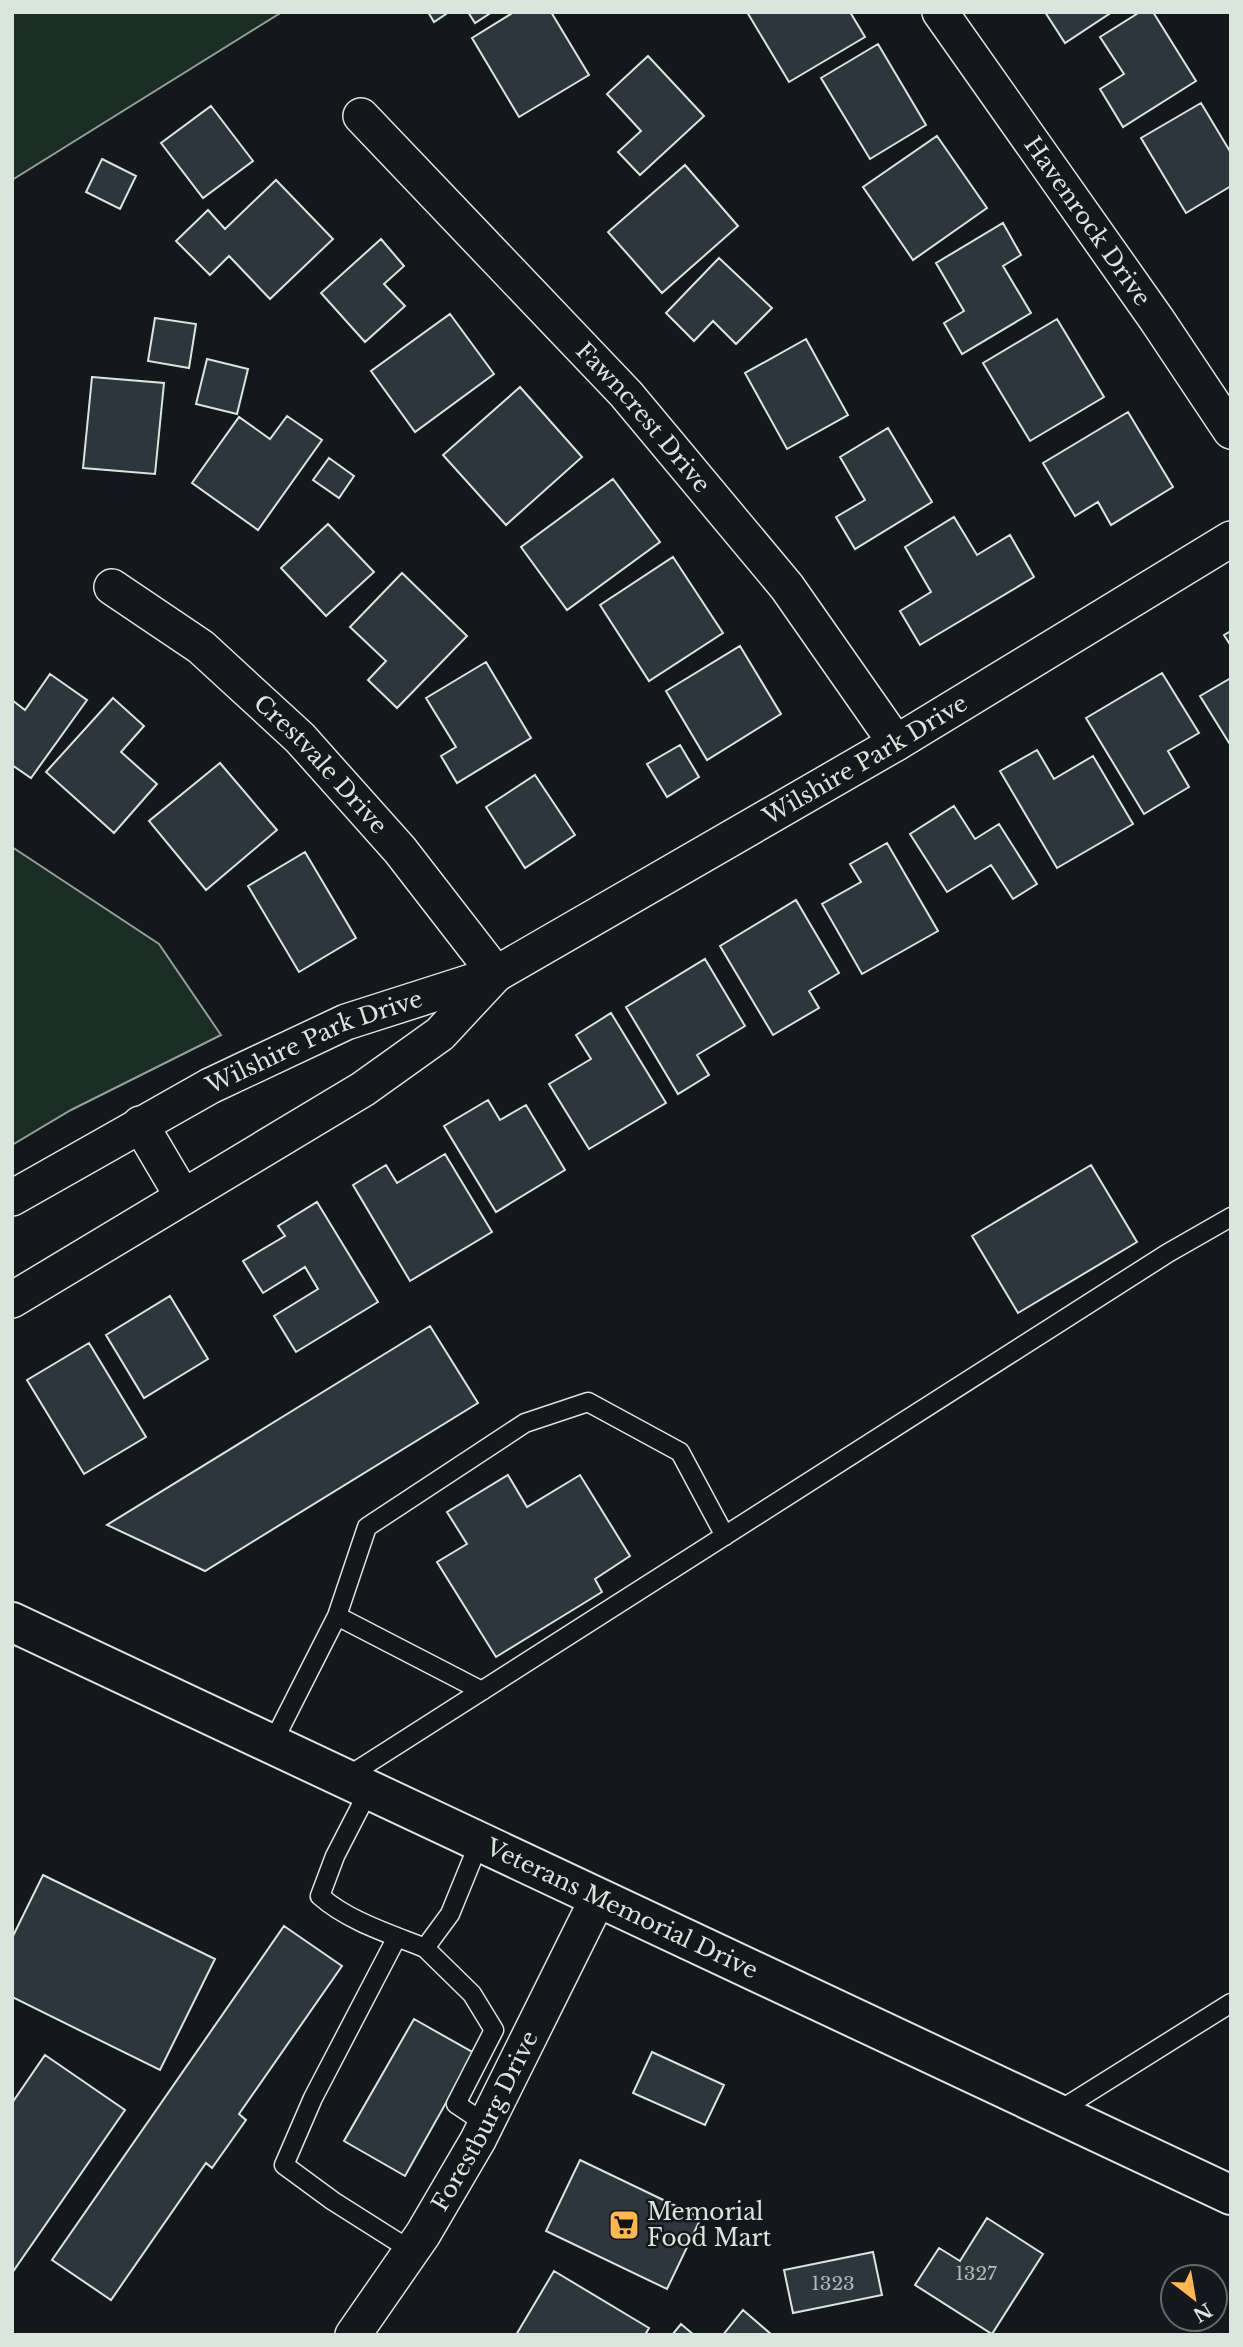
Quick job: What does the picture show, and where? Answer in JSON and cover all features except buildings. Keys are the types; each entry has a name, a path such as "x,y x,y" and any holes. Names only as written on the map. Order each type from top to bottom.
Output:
{"main road":[{"name":"Veterans Memorial Drive","path":"15,1629 598,1898 1231,2195"}],"street":[{"name":"Havenrock Drive","path":"940,12 1157,320 1231,430"},
{"name":"Fawncrest Drive","path":"361,116 626,394 787,587 895,743"},
{"name":"Wilshire Park Drive","path":"12,1198 210,1086 346,1022 496,974 895,743 1231,539"},
{"name":"Crestvale Drive","path":"112,587 201,647 300,738 400,850 496,974"},
{"name":"Wilshire Park Drive","path":"12,1300 363,1089 440,1034 496,974"},
{"path":"140,1124 183,1197"},
{"name":"Forestburg Drive","path":"353,2335 412,2250 486,2124 598,1898"}],"lane":[{"path":"486,2124 456,2104 494,2029 472,1994 425,1948 331,1906 320,1896 335,1856 355,1786 482,1691 1168,1253 1231,1217"},
{"path":"271,1746 337,1616 367,1527 525,1423 588,1402 624,1419 680,1452 725,1536"},
{"path":"337,1616 482,1691"},
{"path":"425,1948 450,1914 479,1843"},
{"path":"397,1937 313,2098 284,2165 333,2201 412,2250"},
{"path":"1057,2112 1231,2003"}],"green space":[{"path":"12,12 282,12 12,180"},
{"path":"12,847 159,944 221,1035 71,1110 12,1145"}],"place":[{"name":"Memorial Food Mart","path":"624,2225"}]}
